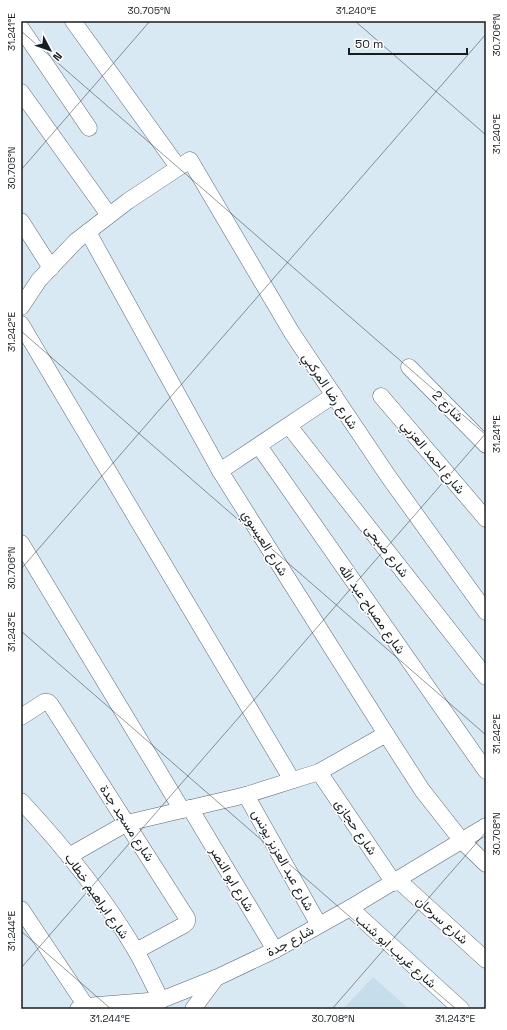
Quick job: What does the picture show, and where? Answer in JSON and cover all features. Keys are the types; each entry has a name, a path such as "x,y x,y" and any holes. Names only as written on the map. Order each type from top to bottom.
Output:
{"street":[{"name":"شارع رضا المركبي","path":"73,21 184,163 292,333 388,476 486,612"},
{"path":"21,28 89,128"},
{"path":"21,92 109,216"},
{"path":"21,307 39,280 76,241 184,163"},
{"path":"21,221 51,268"},
{"name":"شارع العيسوي","path":"88,232 220,471 422,790 462,841 486,864"},
{"path":"21,324 292,780"},
{"name":"شارع 2","path":"410,367 486,445"},
{"path":"220,471 334,395"},
{"name":"شارع احمد العزبي","path":"380,396 486,519"},
{"name":"شارع صبحى","path":"289,426 486,677"},
{"name":"شارع مصباح عبد الله","path":"259,446 486,771"},
{"name":"شارع ابو النصر","path":"21,543 275,950"},
{"name":"شارع مسجد جدة","path":"21,717 44,702 48,702 51,705 187,918 184,925 136,951"},
{"path":"69,856 127,823 246,794 319,772 386,734"},
{"name":"شارع حجازى","path":"319,772 396,881"},
{"name":"شارع عبد العزيز يونس","path":"246,794 319,925"},
{"name":"شارع ابراهيم خطاب","path":"24,809 69,856 136,951 161,1000"},
{"name":"شارع جدة","path":"82,1008 133,1006 161,1000 216,978 275,950 350,908 486,826"},
{"name":"شارع سرحان","path":"396,881 486,960"},
{"name":"شارع غريب ابو شنب","path":"350,908 461,1009"},
{"path":"21,909 82,1008"},
{"path":"193,1009 216,978"}],"shaded area":[{"path":"373,977 409,1009 343,1009"}]}
